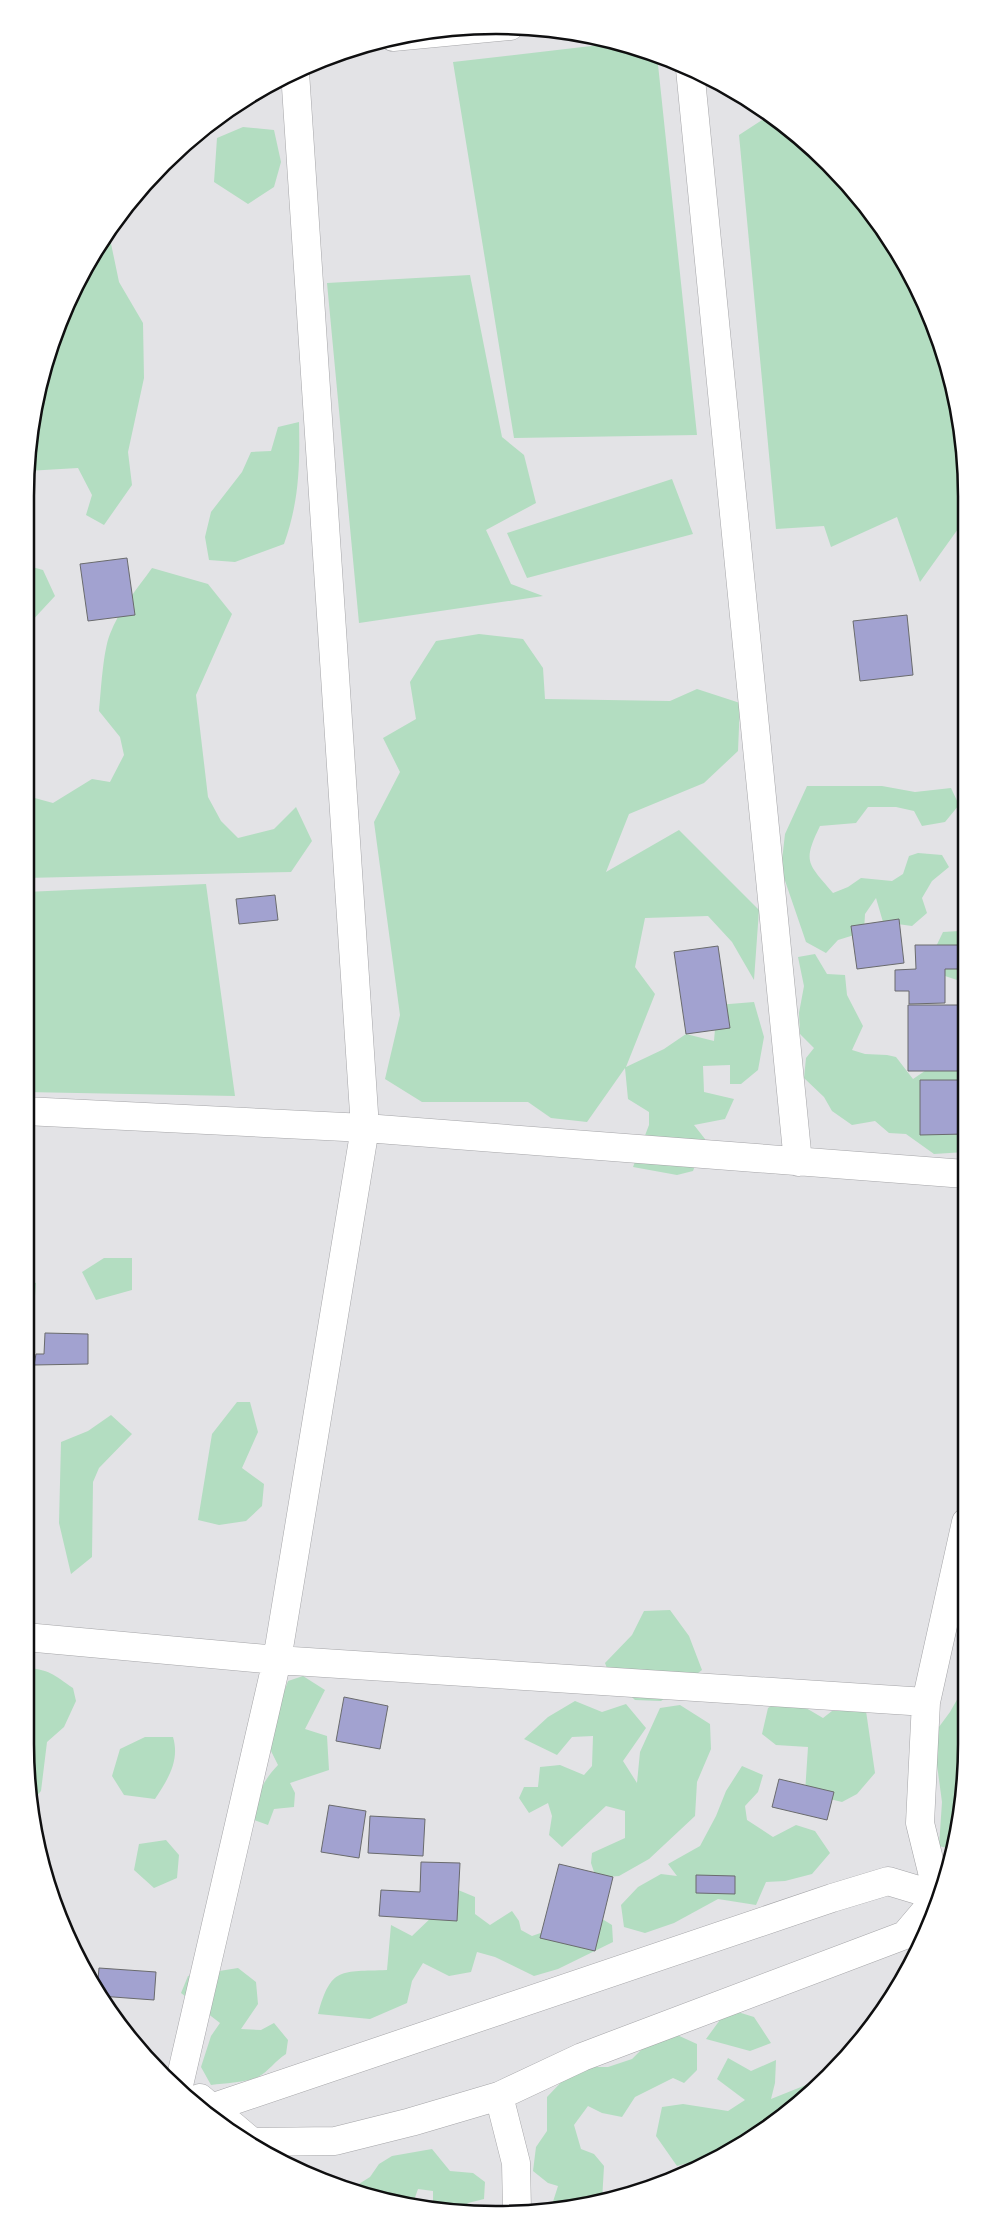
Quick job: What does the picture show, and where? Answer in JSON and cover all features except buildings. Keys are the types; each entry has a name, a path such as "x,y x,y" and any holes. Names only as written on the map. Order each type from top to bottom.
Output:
{"street":[{"path":"691,77 798,1162"},
{"path":"204,2102 181,2077 277,1660 364,1128 296,79"},
{"path":"34,1111 364,1128 958,1173"},
{"path":"936,1886 920,1823 926,1702 958,1558"},
{"path":"34,1638 277,1660 926,1702"},
{"path":"212,2108 832,1898 888,1881 933,1895"},
{"path":"262,2142 335,2141 411,2122 499,2096 582,2057 906,1935 927,1911"},
{"path":"499,2096 516,2163 517,2205"}],"green space":[{"path":"596,45 658,63 697,435 514,438 453,62"},
{"path":"763,119 801,148 823,169 844,191 880,239 911,292 923,319 934,347 949,406 957,466 958,529 920,582 897,517 831,547 824,526 776,529 739,135"},
{"path":"243,127 274,130 281,162 274,187 248,204 214,182 217,138"},
{"path":"111,241 119,282 143,323 144,378 128,452 132,485 104,525 86,515 92,495 78,468 35,471 38,436 43,406 58,347 81,292"},
{"path":"470,275 502,437 524,455 536,503 486,530 511,584 543,596 359,623 327,283"},
{"path":"299,422 298,484 293,513 284,544 235,562 209,560 205,537 211,512 242,472 251,452 271,451 278,427"},
{"path":"672,479 693,534 527,578 507,533"},
{"path":"34,568 43,570 55,596 34,619"},
{"path":"152,568 208,584 232,614 196,695 208,797 221,821 238,838 274,829 296,807 312,841 291,872 34,878 34,798 53,803 92,779 110,782 124,755 120,737 99,711 108,641 118,617"},
{"path":"479,634 523,639 543,668 545,699 670,701 697,689 740,703 738,751 704,783 629,814 606,872 679,830 759,910 754,980 732,942 708,916 645,918 635,967 655,994 626,1067 664,1049 686,1034 714,1041 717,1005 754,1002 764,1037 758,1070 741,1084 730,1084 730,1065 703,1066 704,1092 734,1099 725,1119 694,1125 705,1139 693,1171 677,1175 633,1167 649,1125 649,1112 628,1099 625,1068 587,1122 551,1118 528,1102 422,1102 385,1079 400,1015 374,822 400,772 383,738 416,719 410,682 436,641"},
{"path":"807,786 882,786 915,792 951,788 958,803 958,806 945,822 922,826 914,811 896,807 868,807 856,823 820,826 811,848 810,862 833,893 848,887 861,878 892,881 903,874 909,856 918,853 942,855 949,867 932,881 922,898 927,913 912,926 883,922 876,898 865,914 864,932 838,940 826,953 806,942 781,869 785,834"},
{"path":"206,884 235,1096 34,1092 34,892"},
{"path":"958,931 958,980 936,973 930,959 943,932"},
{"path":"815,954 827,974 845,975 847,995 863,1026 852,1050 865,1054 896,1057 913,1079 958,1049 958,1152 934,1154 906,1134 889,1133 875,1121 852,1125 832,1111 824,1097 804,1078 806,1058 814,1048 800,1034 799,1013 804,986 798,957"},
{"path":"104,1258 132,1258 132,1290 96,1300 82,1272"},
{"path":"34,1282 36,1283 34,1309"},
{"path":"237,1402 250,1402 258,1432 242,1468 264,1484 262,1506 246,1521 219,1525 198,1520 212,1434"},
{"path":"111,1415 132,1434 99,1468 93,1482 92,1557 71,1574 59,1523 61,1442 88,1431"},
{"path":"670,1610 689,1636 702,1670 661,1701 635,1700 610,1676 605,1663 632,1635 644,1611"},
{"path":"34,1669 46,1671 73,1688 76,1701 64,1727 47,1742 41,1791 37,1795 34,1744"},
{"path":"303,1676 325,1690 305,1729 327,1736 329,1770 290,1783 295,1793 294,1807 274,1809 268,1825 254,1820 261,1790 267,1778 278,1765 271,1751 272,1724 288,1681"},
{"path":"958,1698 957,1774 954,1804 946,1848 939,1846 942,1802 933,1735"},
{"path":"575,1701 602,1712 626,1704 646,1728 623,1761 637,1783 640,1752 660,1708 680,1705 710,1724 711,1749 697,1782 695,1816 649,1859 619,1876 596,1878 591,1863 592,1853 625,1838 625,1811 606,1806 562,1847 549,1835 552,1816 548,1803 529,1813 519,1798 524,1787 538,1787 540,1767 560,1765 584,1775 592,1766 593,1736 572,1737 557,1755 524,1739 548,1717"},
{"path":"778,1702 806,1708 823,1718 832,1711 866,1711 875,1773 857,1794 842,1802 805,1793 808,1747 776,1745 762,1734 768,1708"},
{"path":"145,1737 173,1737 175,1746 172,1770 155,1799 124,1795 112,1776 120,1749"},
{"path":"742,1766 763,1775 758,1792 745,1806 747,1820 773,1837 796,1825 815,1831 830,1853 812,1874 785,1881 766,1882 756,1905 718,1899 674,1923 645,1933 624,1927 621,1905 638,1887 661,1874 677,1876 668,1864 700,1846 716,1816 726,1791"},
{"path":"166,1840 179,1855 177,1878 154,1888 134,1870 139,1844"},
{"path":"451,1887 475,1897 475,1914 490,1925 512,1911 519,1921 521,1930 532,1936 594,1914 612,1925 613,1942 558,1969 534,1976 495,1957 477,1952 471,1972 449,1976 423,1963 412,1981 407,2003 370,2019 318,2014 328,1987 340,1975 348,1972 387,1970 391,1925 412,1936 435,1914"},
{"path":"238,1968 256,1982 258,2004 241,2029 261,2030 274,2023 288,2040 286,2054 258,2077 241,2082 211,2085 201,2067 211,2036 220,2023 181,1993 188,1976"},
{"path":"728,2009 754,2017 771,2043 750,2051 706,2039"},
{"path":"675,2034 697,2044 697,2070 684,2083 673,2078 635,2097 622,2117 602,2113 588,2106 574,2125 581,2149 594,2154 604,2166 602,2193 553,2202 558,2186 548,2183 533,2171 536,2147 547,2131 547,2097 568,2075 590,2067 608,2067 632,2059 646,2045"},
{"path":"728,2058 751,2071 776,2060 775,2083 771,2099 810,2083 753,2128 700,2159 677,2166 656,2136 662,2107 683,2104 728,2111 745,2100 717,2079"},
{"path":"432,2149 450,2171 473,2173 485,2182 484,2199 466,2205 436,2202 433,2202 433,2191 418,2189 415,2198 357,2185 370,2177 379,2164 392,2156"}]}
